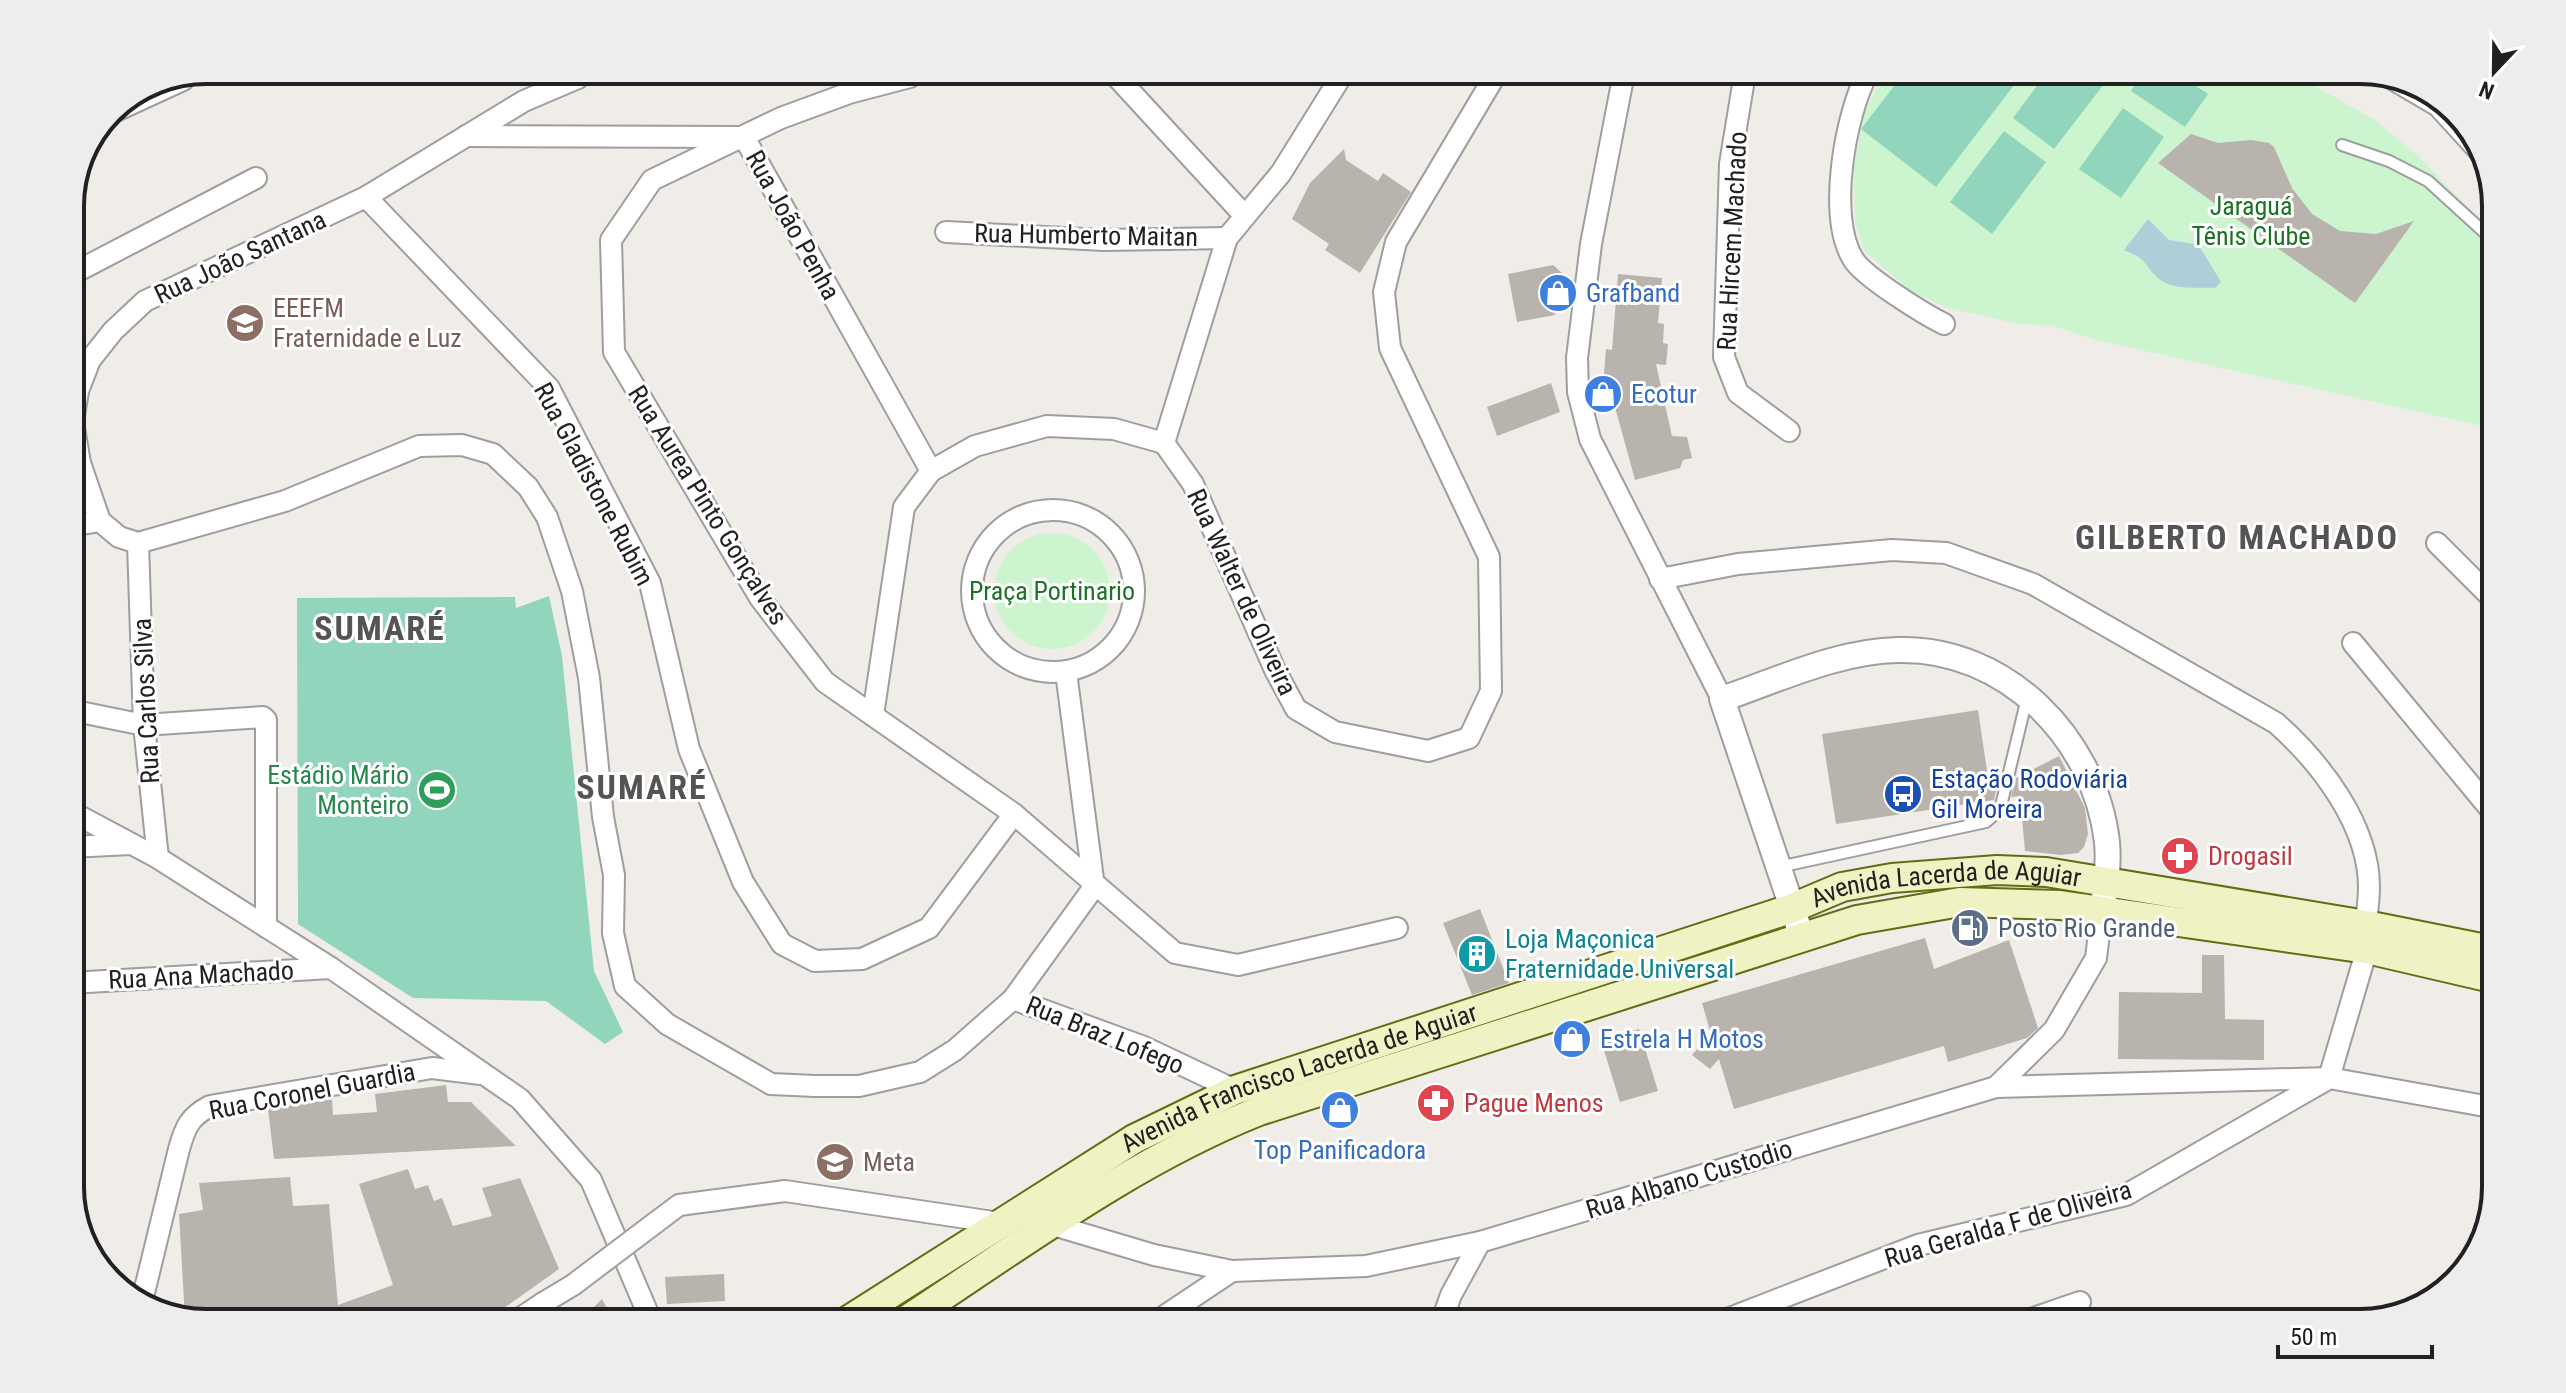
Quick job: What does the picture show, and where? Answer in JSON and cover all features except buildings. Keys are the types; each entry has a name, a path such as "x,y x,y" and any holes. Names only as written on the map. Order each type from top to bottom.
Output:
{"main road":[{"name":"Avenida Lacerda de Aguiar","path":"1790,909 1842,887 1951,872 2046,872 2104,896"},
{"path":"2104,896 2366,937 2482,949"},
{"name":"Avenida Lacerda de Aguiar","path":"1802,937 1857,920 1960,902 2104,896"},
{"name":"Avenida Francisco Lacerda de Aguiar","path":"866,1309 1134,1139 1235,1090 1790,909"},
{"name":"Avenida Francisco Lacerda de Aguiar","path":"925,1309 1153,1161 1205,1132 1259,1111 1802,937"},
{"path":"2366,937 2482,974"}],"street":[{"name":"Rua João Santana","path":"84,376 90,360 145,301 366,197 524,101 564,84"},
{"name":"Rua Aurea Pinto Gonçalves","path":"883,84 781,118 652,180 611,240 614,352 760,598 825,682 1014,814 1094,887 1175,953 1238,965 1397,928"},
{"path":"1124,84 1243,214"},
{"path":"873,715 904,507 931,471 975,446 1047,426 1114,429 1164,443 1227,238 1243,214 1281,173 1336,84"},
{"name":"Rua Walter de Oliveira","path":"1164,443 1193,484 1275,670 1296,709 1335,732 1428,751 1469,738 1491,691 1489,557 1390,348 1384,292 1396,242 1490,84"},
{"path":"1622,84 1591,244 1577,358 1578,392 1590,439 1722,699 1779,867 1790,909 1802,937"},
{"name":"Rua Hircem Machado","path":"1743,84 1730,164 1724,357 1738,393 1789,431"},
{"path":"1864,84 1843,153 1839,209 1854,260 1918,311 1944,324"},
{"name":"Rua João Penha","path":"466,136 744,137 931,471"},
{"path":"84,268 256,178"},
{"name":"Rua Gladistone Rubim","path":"366,197 549,388 650,583 689,749 743,882 782,944 815,961 862,959 929,928 1014,814"},
{"name":"Rua Humberto Maitan","path":"946,232 1104,240 1227,238"},
{"path":"84,524 100,521 119,537 138,543 285,501 419,446 462,445 493,454 528,487 547,517 572,591 589,678 603,817 614,875 613,933 625,986 667,1024 771,1084 815,1086 859,1086 920,1072 955,1050 1013,999"},
{"name":"Rua João Santana","path":"84,475 100,521"},
{"path":"1054,510 1081,515 1104,528 1122,548 1133,573 1134,600 1128,625 1091,664 1066,672 1039,672 1013,662 992,646 977,623 971,597 974,570 985,546 1003,526 1027,514 1054,510"},
{"name":"Rua Carlos Silva","path":"138,543 144,725 158,858"},
{"path":"2437,543 2482,588"},
{"path":"1660,579 1738,564 1892,550 1946,553 2033,584 2276,723 2303,746 2359,834 2369,887 2366,937 2329,1078"},
{"path":"2353,643 2482,799"},
{"path":"1722,699 1848,656 1898,650 1943,653 1983,668 2028,694 2060,726 2084,767 2107,843 2096,958 2054,1030 1996,1087"},
{"path":"1066,672 1094,887"},
{"path":"84,713 144,725 256,715 266,720 266,927"},
{"path":"84,819 158,858 331,968 520,1099 548,1127 591,1180 650,1309"},
{"path":"84,846 131,844"},
{"name":"Rua Braz Lofego","path":"1094,887 1013,999 1144,1047 1235,1090"},
{"name":"Rua Ana Machado","path":"84,982 331,968"},
{"name":"Rua Coronel Guardia","path":"144,1292 186,1124 196,1113 210,1106 432,1068 485,1075"},
{"name":"Rua Albano Custodio","path":"1053,1225 1154,1255 1232,1271 1366,1266 1480,1242 1996,1087 2329,1078 2482,1105"},
{"name":"Rua Geralda F de Oliveira","path":"1753,1309 1918,1245 2126,1195 2329,1078"},
{"path":"547,1309 573,1285 679,1205 785,1191 1000,1223"},
{"path":"1446,1309 1480,1242"},
{"path":"1175,1309 1232,1271"},
{"path":"2060,1309 2080,1302"}],"lane":[{"path":"2342,145 2389,161 2428,181 2482,230"},
{"path":"1779,867 1986,822 2000,810 2028,694"}],"green space":[{"name":"Jaraguá Tênis Clube","path":"1878,84 2312,84 2375,120 2418,156 2482,222 2482,426 2096,340 2054,326 2019,324 1948,308 1912,292 1864,251 1855,222 1854,166 1864,115"},
{"path":"1896,84 2015,84 1936,187 1861,129"},
{"path":"2038,84 2104,84 2054,149 2013,118"},
{"path":"2136,84 2193,84 2208,94 2185,127 2131,91"},
{"path":"2123,108 2164,137 2121,198 2079,169"},
{"path":"2004,131 2046,162 1992,234 1950,202"},
{"name":"Praça Portinario","path":"1052,533 1074,537 1093,550 1106,569 1110,591 1106,613 1093,632 1074,645 1052,649 1030,645 1011,632 998,613 994,591 998,569 1011,550 1030,537"},
{"name":"Estádio Mário Monteiro","path":"549,596 562,656 594,971 623,1032 605,1044 546,1001 413,998 298,924 297,598 515,597 516,608"}],"water":[{"path":"2148,219 2169,240 2194,244 2201,249 2221,282 2215,288 2170,285 2158,278 2142,259 2124,250"}],"place":[{"name":"Grafband","path":"1558,293"},
{"name":"EEEFM Fraternidade e Luz","path":"245,323"},
{"name":"Ecotur","path":"1603,394"},
{"name":"Estádio Mário Monteiro","path":"437,790"},
{"name":"Estação Rodoviária Gil Moreira","path":"1903,794"},
{"name":"Drogasil","path":"2180,856"},
{"name":"Posto Rio Grande","path":"1970,928"},
{"name":"Loja Maçonica Fraternidade Universal","path":"1477,954"},
{"name":"Estrela H Motos","path":"1572,1039"},
{"name":"Pague Menos","path":"1436,1103"},
{"name":"Top Panificadora","path":"1340,1110"},
{"name":"Meta","path":"835,1162"}],"district":[{"name":"GILBERTO MACHADO","path":"2237,537"},
{"name":"SUMARÉ","path":"380,628"},
{"name":"SUMARÉ","path":"642,787"}]}
